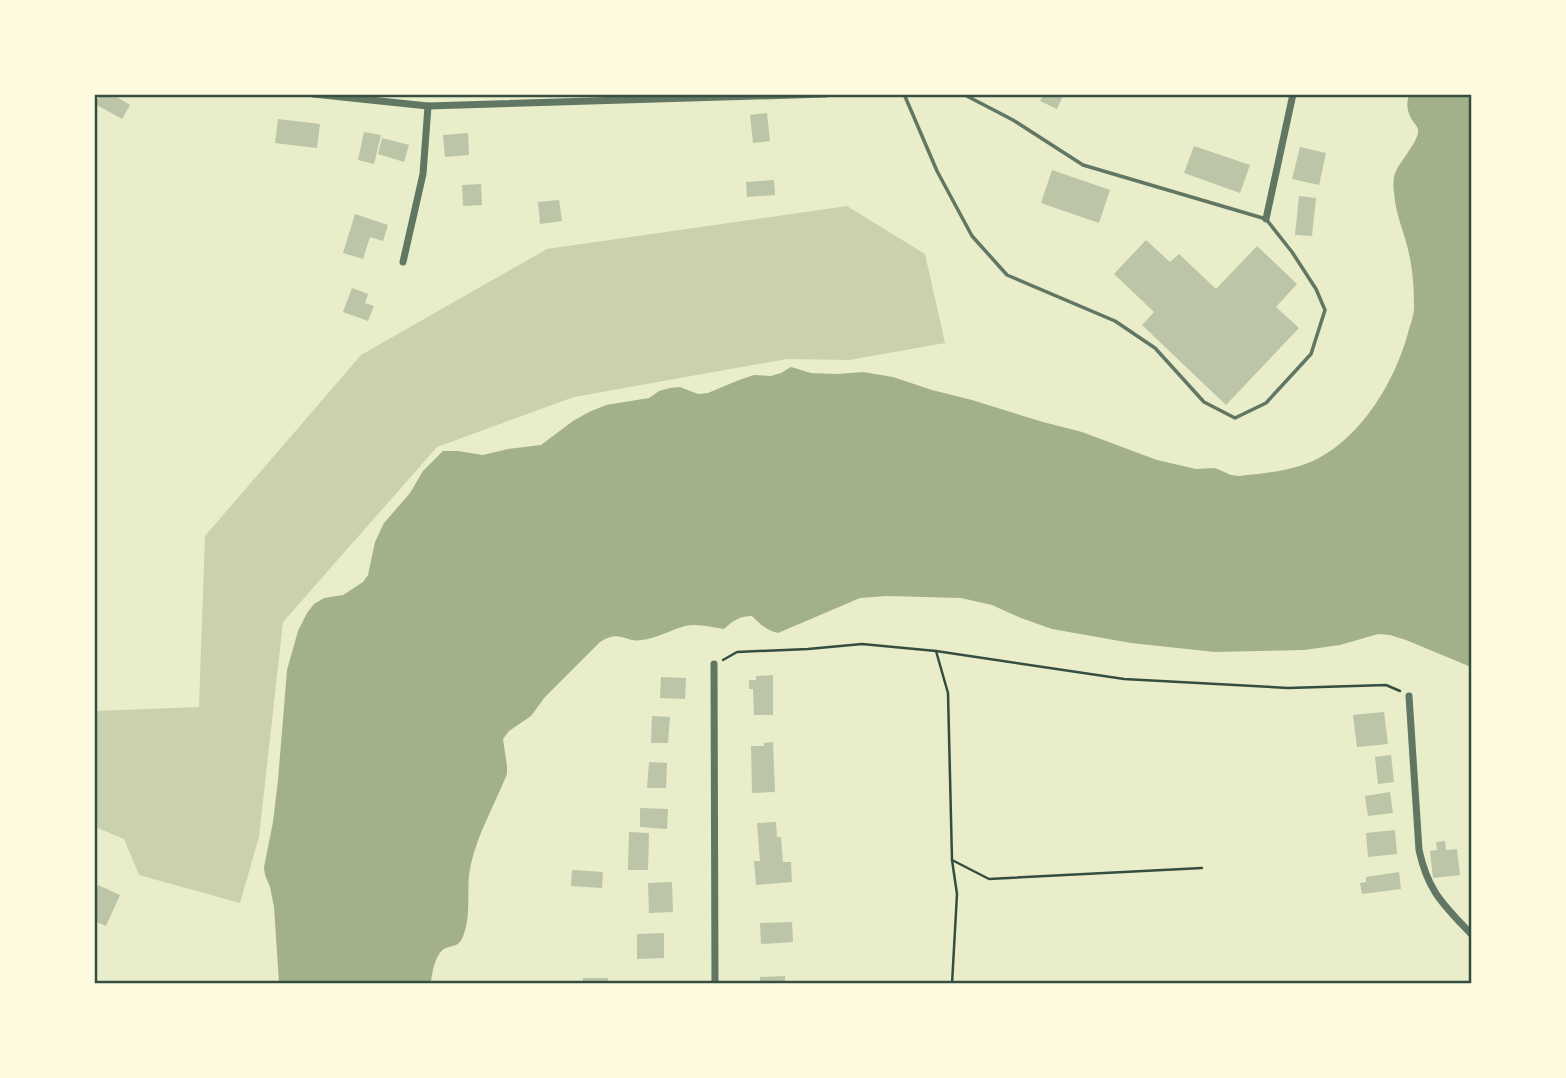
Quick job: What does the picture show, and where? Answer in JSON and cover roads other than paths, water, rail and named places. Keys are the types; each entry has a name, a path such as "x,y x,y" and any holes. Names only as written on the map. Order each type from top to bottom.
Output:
{"street":[{"path":"313,94 428,106 826,94"},
{"path":"1266,219 1293,94"},
{"path":"403,262 423,174 428,106"},
{"path":"714,664 715,984"},
{"path":"1409,696 1419,850 1423,869 1430,887 1441,902 1472,935"}],"lane":[{"path":"904,94 937,171 972,236 1007,275 1115,321 1155,348 1204,402 1235,418 1266,404 1311,354 1325,310 1316,289 1266,219 1083,165 1013,120 963,94"}]}
